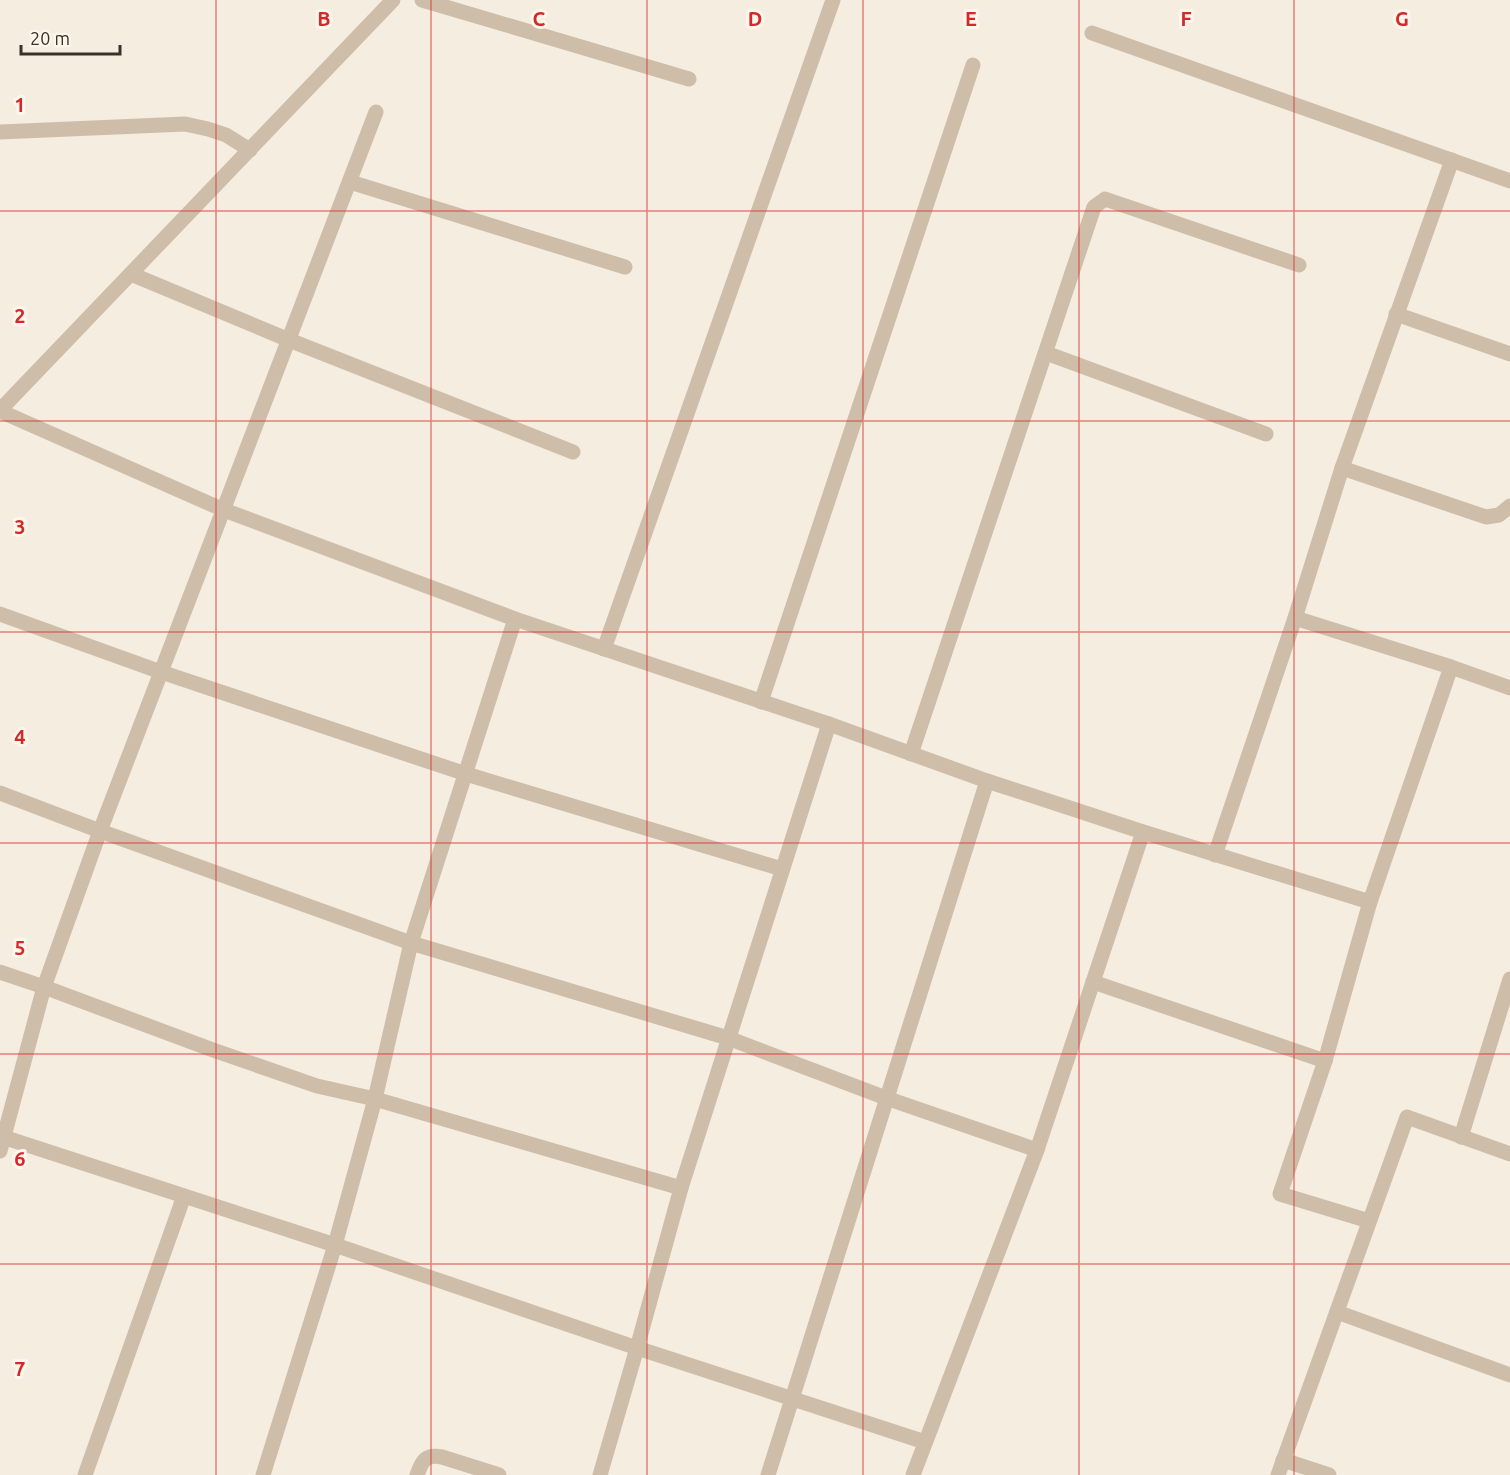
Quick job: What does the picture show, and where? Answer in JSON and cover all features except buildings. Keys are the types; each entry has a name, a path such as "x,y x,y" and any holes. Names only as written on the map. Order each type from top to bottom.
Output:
{"street":[{"path":"393,0 0,410 224,510 515,619 828,724 987,781 1215,855 1370,902"},
{"path":"422,0 689,79"},
{"path":"604,649 833,0"},
{"path":"1092,33 1510,181"},
{"path":"761,702 973,65"},
{"path":"376,112 100,831 44,987 1,1141 184,1196 335,1245 637,1348 925,1442"},
{"path":"0,132 185,124 226,135 250,150"},
{"path":"1215,855 1295,618 1342,468 1452,160"},
{"path":"350,182 625,267"},
{"path":"911,754 1094,207 1105,199 1299,265"},
{"path":"131,274 289,340 573,452"},
{"path":"1396,315 1510,354"},
{"path":"1046,353 1266,434"},
{"path":"1342,468 1486,517 1499,515 1510,506"},
{"path":"0,614 161,672 466,774 782,868"},
{"path":"1295,618 1510,687"},
{"path":"263,1475 335,1245 375,1099 411,943 515,619"},
{"path":"1369,1221 1280,1194 1324,1061 1370,902 1451,667"},
{"path":"600,1475 681,1188 828,724"},
{"path":"768,1475 987,781"},
{"path":"0,793 411,943 729,1038 886,1098 1037,1150"},
{"path":"913,1475 1037,1150 1143,832"},
{"path":"0,972 317,1086 375,1099 681,1188"},
{"path":"1461,1137 1510,979"},
{"path":"1093,982 1324,1061"},
{"path":"1278,1475 1407,1117 1510,1154"},
{"path":"85,1475 184,1196"},
{"path":"1336,1312 1510,1375"},
{"path":"417,1475 422,1461 432,1455 499,1475"},
{"path":"1283,1460 1329,1475"}]}
